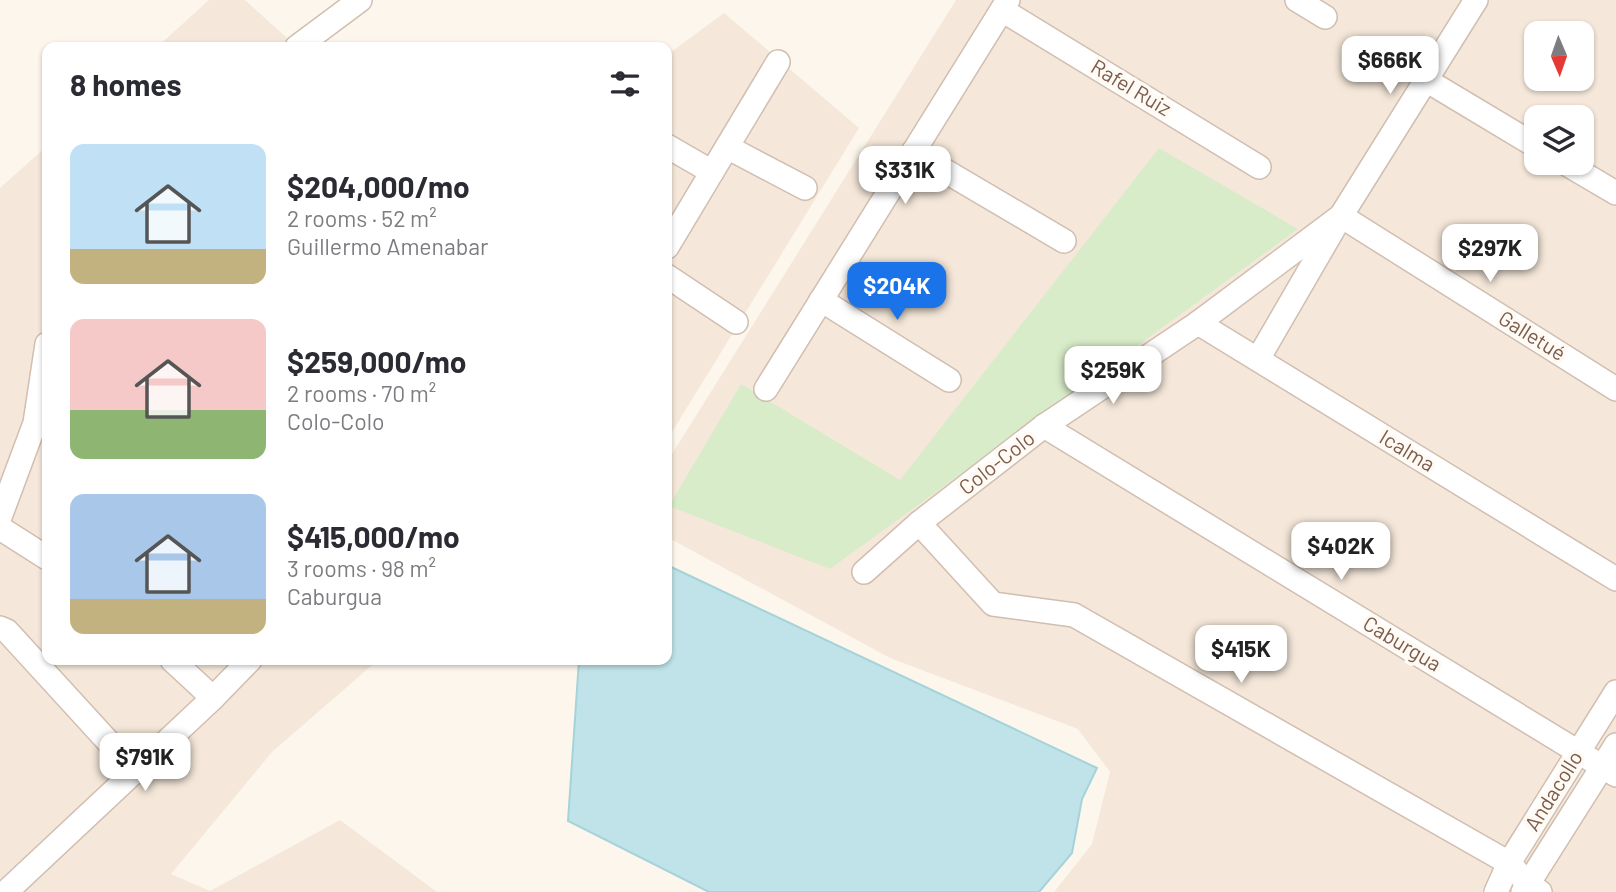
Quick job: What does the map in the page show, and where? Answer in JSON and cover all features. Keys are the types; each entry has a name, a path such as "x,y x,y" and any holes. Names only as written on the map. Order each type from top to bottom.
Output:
{"street":[{"path":"304,42 360,0"},
{"path":"1297,0 1325,18"},
{"name":"Colo-Colo","path":"1258,359 1341,216 1476,0"},
{"path":"766,389 1005,5"},
{"name":"Rafel Ruiz","path":"1005,5 1259,167"},
{"path":"672,239 778,62"},
{"path":"1426,80 1524,139"},
{"path":"727,147 805,188"},
{"path":"672,149 712,172"},
{"path":"913,152 1064,241"},
{"path":"1585,175 1616,193"},
{"name":"Colo-Colo","path":"864,572 919,523 1044,426 1198,323 1341,216"},
{"name":"Galletué","path":"1341,216 1616,389"},
{"path":"672,279 736,323"},
{"path":"821,300 949,380"},
{"name":"Icalma","path":"1198,323 1616,579"},
{"path":"0,517 35,423 42,377"},
{"name":"Caburgua","path":"1044,426 1609,771"},
{"path":"919,523 993,604 1074,615 1509,863 1531,890"},
{"path":"0,528 42,555"},
{"path":"0,628 7,631 59,686 135,771"},
{"path":"177,665 213,698"},
{"path":"6,892 245,665"},
{"name":"Andacollo","path":"1496,892 1509,863 1616,692"},
{"name":"Andacollo","path":"1531,890 1609,771 1616,746"}],"shaded area":[{"path":"209,0 245,0 291,42 163,42"},
{"path":"956,0 1616,0 1616,892 1054,892 1092,844 1110,772 1078,729 890,658 672,540 672,454"},
{"path":"724,13 859,128 672,432 672,51"},
{"path":"42,150 42,665 372,665 272,752 171,874 210,891 340,820 437,892 0,892 0,188"}],"green space":[{"path":"1159,148 1298,229 830,569 672,507 672,501 741,384 900,480"}],"water":[{"path":"672,567 1097,768 1082,799 1072,853 1039,892 709,892 568,821 579,665 672,665"}]}
